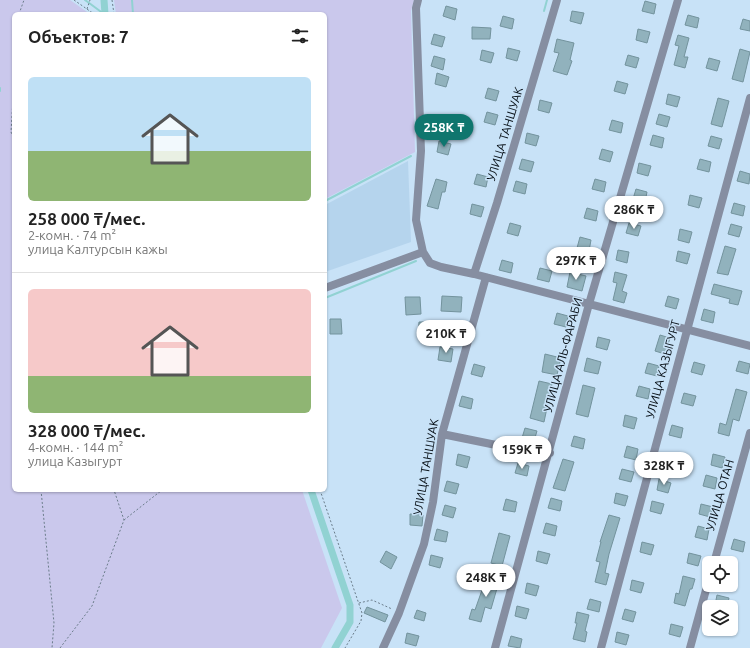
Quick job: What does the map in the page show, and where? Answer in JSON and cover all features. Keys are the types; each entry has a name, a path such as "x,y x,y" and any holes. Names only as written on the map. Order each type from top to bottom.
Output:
{"street":[{"path":"418,0 416,8 421,152 416,220 423,252 430,263 750,346"},
{"name":"УЛИЦА ТАНШУАК","path":"474,274 497,203 557,0"},
{"name":"УЛИЦА АЛЬ-ФАРАБИ","path":"495,648 550,453 589,304 678,0"},
{"name":"УЛИЦА КАЗЫГУРТ","path":"601,648 686,329 750,98"},
{"path":"327,287 423,252"},
{"name":"УЛИЦА ТАНШУАК","path":"383,648 400,613 424,544 433,502 442,434 486,277"},
{"path":"442,434 501,446 550,453"},
{"name":"УЛИЦА ОТАН","path":"716,556 750,434"},
{"path":"690,648 705,592"}],"path":[{"path":"20,12 24,0"},
{"path":"74,0 91,12"},
{"path":"87,9 90,0"},
{"path":"112,0 114,12"},
{"path":"12,116 12,134"},
{"path":"41,492 54,623 52,648"},
{"path":"115,492 124,520"},
{"path":"60,648 92,606 124,520 159,492"},
{"path":"321,492 362,613 361,621 345,648"},
{"path":"359,603 372,600 400,613"}],"shaded area":[{"path":"0,0 70,0 87,12 12,12 12,492 303,492 342,608 321,648 0,648"},
{"path":"114,0 414,0 411,11 415,152 327,198 327,12 116,12"},
{"path":"408,161 411,242 327,271 327,204"}],"building":[{"path":"645,1 656,4 654,14 642,11"},
{"path":"446,6 457,9 455,20 443,16"},
{"path":"572,11 584,13 581,24 570,21"},
{"path":"688,15 699,18 697,28 685,25"},
{"path":"503,16 514,19 512,29 500,26"},
{"path":"743,19 750,21 750,31 740,29"},
{"path":"472,27 491,28 490,39 472,39"},
{"path":"638,29 650,32 647,43 636,40"},
{"path":"434,34 445,37 442,47 431,44"},
{"path":"678,35 689,38 684,57 688,57 685,68 674,65 679,46 675,45"},
{"path":"557,39 574,43 570,60 572,61 567,75 553,71 559,53 554,52"},
{"path":"508,48 520,51 517,61 506,58"},
{"path":"740,49 750,52 743,82 732,79"},
{"path":"482,50 494,53 491,63 480,60"},
{"path":"628,55 639,58 636,68 625,65"},
{"path":"434,56 445,59 443,70 431,66"},
{"path":"709,58 720,61 717,71 706,68"},
{"path":"437,73 449,77 446,87 435,84"},
{"path":"617,81 628,84 625,94 614,91"},
{"path":"488,88 499,91 496,101 485,98"},
{"path":"668,94 680,97 677,107 666,104"},
{"path":"718,98 729,101 722,127 711,124"},
{"path":"540,100 552,103 549,113 538,110"},
{"path":"487,112 498,115 495,125 484,122"},
{"path":"659,114 670,117 667,127 656,124"},
{"path":"433,116 444,119 442,129 430,126"},
{"path":"612,120 623,123 621,133 609,130"},
{"path":"527,133 539,136 536,146 525,143"},
{"path":"653,135 664,138 662,148 650,145"},
{"path":"711,136 722,139 719,149 708,146"},
{"path":"439,141 451,144 448,155 437,152"},
{"path":"602,149 613,152 610,162 599,159"},
{"path":"522,159 534,162 531,172 519,169"},
{"path":"700,159 711,162 709,172 697,169"},
{"path":"639,163 651,166 648,176 637,173"},
{"path":"740,171 750,174 749,184 737,181"},
{"path":"477,174 488,177 486,187 474,184"},
{"path":"436,179 447,182 445,192 442,192 438,209 427,206"},
{"path":"595,179 606,182 604,192 592,189"},
{"path":"516,181 527,184 525,194 513,191"},
{"path":"636,189 647,192 645,202 633,199"},
{"path":"690,195 702,198 699,208 688,205"},
{"path":"734,203 745,206 743,216 731,213"},
{"path":"472,204 484,207 481,217 470,214"},
{"path":"587,208 598,211 596,221 584,218"},
{"path":"510,223 521,226 518,236 507,233"},
{"path":"629,223 641,226 638,236 626,233"},
{"path":"731,224 742,227 739,237 728,234"},
{"path":"680,229 692,232 689,243 678,240"},
{"path":"580,237 591,240 589,251 577,248"},
{"path":"725,246 736,249 728,275 717,273"},
{"path":"618,250 629,252 627,263 616,260"},
{"path":"678,251 690,254 687,264 676,261"},
{"path":"502,260 513,263 511,273 499,270"},
{"path":"540,268 552,271 549,282 537,279"},
{"path":"570,272 586,276 582,291 567,287"},
{"path":"615,272 627,275 622,291 627,293 624,303 613,300 617,283 613,282"},
{"path":"714,284 742,291 738,305 729,303 730,299 711,294"},
{"path":"442,296 462,297 461,312 441,311"},
{"path":"668,296 679,299 676,309 665,306"},
{"path":"405,297 420,297 421,314 406,315"},
{"path":"704,309 715,312 713,323 701,320"},
{"path":"557,313 568,316 566,327 554,324"},
{"path":"330,319 341,319 342,334 330,334"},
{"path":"419,322 431,322 431,335 418,334"},
{"path":"660,335 670,338 665,354 655,351"},
{"path":"598,337 610,340 607,350 596,347"},
{"path":"440,347 453,349 451,362 438,360"},
{"path":"545,354 561,358 557,375 542,372"},
{"path":"587,358 601,362 598,374 584,371"},
{"path":"739,361 750,364 748,374 736,371"},
{"path":"694,362 705,365 702,375 691,372"},
{"path":"648,363 659,366 657,376 645,373"},
{"path":"474,364 485,367 482,377 471,374"},
{"path":"539,381 552,384 544,422 530,418"},
{"path":"583,385 595,388 588,417 576,414"},
{"path":"639,386 650,389 648,399 636,396"},
{"path":"736,389 747,392 739,421 733,419 729,436 718,433 720,423 726,425"},
{"path":"684,393 696,396 693,406 681,403"},
{"path":"462,396 473,399 471,409 459,406"},
{"path":"625,415 637,418 634,429 623,426"},
{"path":"672,425 683,428 681,438 669,435"},
{"path":"525,428 537,431 534,441 522,438"},
{"path":"574,436 585,439 583,449 571,446"},
{"path":"627,446 638,449 636,460 624,457"},
{"path":"458,454 470,457 467,468 456,465"},
{"path":"713,454 725,457 722,468 711,465"},
{"path":"563,459 574,462 565,491 553,488"},
{"path":"663,459 674,462 672,472 660,469"},
{"path":"518,463 529,466 527,476 515,473"},
{"path":"622,469 634,472 631,482 619,479"},
{"path":"706,475 717,478 715,489 703,486"},
{"path":"659,479 671,483 668,493 657,490"},
{"path":"447,481 459,484 456,494 444,491"},
{"path":"616,493 628,496 625,506 614,503"},
{"path":"551,498 562,501 560,511 548,508"},
{"path":"506,499 517,502 515,512 503,510"},
{"path":"652,501 664,504 661,514 650,511"},
{"path":"701,504 713,507 710,517 699,514"},
{"path":"445,505 456,508 453,518 442,515"},
{"path":"410,514 423,515 422,526 410,525"},
{"path":"609,515 620,518 605,573 609,574 606,585 595,582 600,562 596,561 600,542"},
{"path":"546,523 557,526 555,536 543,533"},
{"path":"698,526 709,529 707,540 695,537"},
{"path":"437,529 448,532 446,542 434,540"},
{"path":"499,533 510,536 502,566 491,563"},
{"path":"734,539 745,542 743,552 731,549"},
{"path":"642,542 654,545 651,555 640,552"},
{"path":"386,551 397,557 391,569 380,562"},
{"path":"538,551 550,554 547,564 536,561"},
{"path":"689,553 701,556 698,566 687,563"},
{"path":"431,555 443,558 440,568 429,565"},
{"path":"488,575 500,578 491,609 485,607 481,622 469,619 472,609 475,610 482,590 484,590"},
{"path":"683,576 695,579 692,589 690,589 685,606 674,603 676,593 679,594"},
{"path":"632,580 644,583 641,593 630,590"},
{"path":"527,583 539,586 536,596 525,593"},
{"path":"717,595 729,598 729,600 716,600"},
{"path":"590,599 601,602 599,612 587,609"},
{"path":"517,606 529,609 526,619 515,616"},
{"path":"367,607 388,615 385,622 364,613"},
{"path":"625,609 636,612 633,622 622,619"},
{"path":"417,610 426,613 424,621 414,618"},
{"path":"577,612 589,615 585,631 587,632 585,642 573,639 577,623 575,623"},
{"path":"671,624 683,627 680,637 669,634"},
{"path":"617,632 629,635 626,645 615,642"},
{"path":"407,633 419,636 416,646 405,643"},
{"path":"511,636 522,639 520,648 508,646"}],"waterway":[{"path":"85,0 101,12"},
{"path":"104,0 105,12"},
{"path":"132,0 133,12"},
{"path":"544,11 547,0"},
{"path":"327,200 411,156"},
{"path":"327,297 416,261"},
{"path":"312,492 350,605 350,622 335,648"}]}
